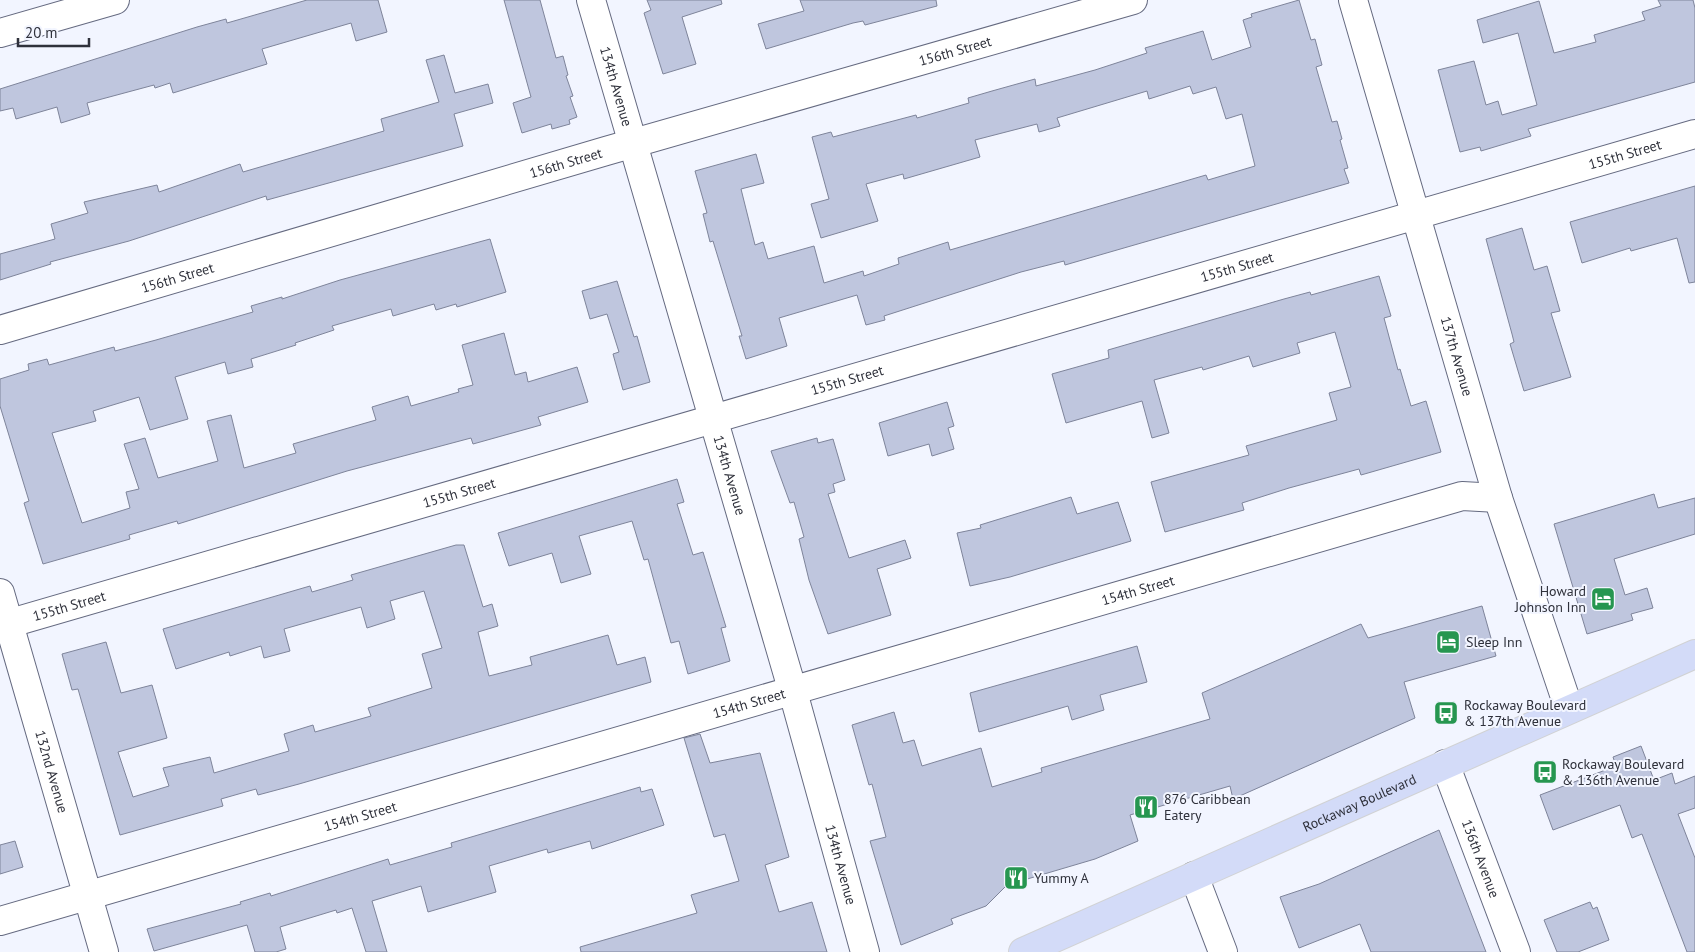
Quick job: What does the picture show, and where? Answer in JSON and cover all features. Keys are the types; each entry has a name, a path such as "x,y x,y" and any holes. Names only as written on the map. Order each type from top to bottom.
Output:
{"main road":[{"name":"Rockaway Boulevard","path":"1023,952 1695,654"}],"street":[{"path":"0,34 115,0"},
{"name":"134th Avenue","path":"591,0 793,692 865,952"},
{"name":"156th Street","path":"0,330 633,144 1133,0"},
{"name":"137th Avenue","path":"1353,0 1498,498 1569,709"},
{"name":"155th Street","path":"4,625 1695,134"},
{"name":"154th Street","path":"0,921 1462,496 1498,498"},
{"name":"132nd Avenue","path":"0,593 4,625 104,952"},
{"name":"136th Avenue","path":"1446,764 1516,952"},
{"path":"1194,876 1223,952"}],"building":[{"path":"307,0 378,0 387,32 356,41 351,23 262,49 267,64 173,93 170,83 155,88 154,85 87,103 90,114 61,123 57,107 16,119 13,108 0,111 0,89 197,27 226,19 227,23"},
{"path":"504,0 540,0 556,58 563,56 568,75 566,76 573,96 570,97 577,117 569,120 570,124 552,129 551,124 522,133 513,103 531,97"},
{"path":"647,0 721,0 722,4 682,17 696,64 663,74 644,13 651,10"},
{"path":"800,0 936,0 937,6 865,25 863,21 853,23 766,49 758,24 804,11"},
{"path":"1299,0 1311,40 1315,39 1322,65 1316,67 1332,122 1337,121 1348,168 1344,169 1349,183 1065,265 1064,261 1021,272 884,316 885,320 866,325 857,295 779,318 787,346 746,359 739,336 742,336 713,241 710,242 703,214 707,213 695,171 756,154 764,183 741,189 755,245 763,242 768,259 814,246 824,283 863,271 864,276 899,264 898,258 948,242 950,250 1206,175 1208,180 1255,166 1242,114 1226,119 1216,87 1193,94 1190,86 1149,99 1147,91 1057,118 1060,126 1039,132 1037,124 975,140 980,157 904,179 903,174 866,184 878,221 821,238 811,204 829,199 812,137 831,132 833,137 916,115 917,118 969,103 968,98 1035,79 1036,86 1147,53 1145,48 1203,31 1212,60 1251,47 1243,20 1252,17 1251,14"},
{"path":"1658,0 1693,0 1695,8 1695,82 1528,129 1531,136 1481,151 1480,147 1460,152 1438,70 1474,61 1486,105 1498,101 1502,115 1537,105 1518,33 1483,43 1477,20 1539,1 1554,53 1596,42 1594,35 1645,20 1642,12 1661,6"},
{"path":"444,55 455,93 488,84 493,103 454,114 463,146 267,200 266,196 129,241 50,262 51,264 0,280 0,254 55,239 51,224 88,213 84,202 157,185 159,192 240,164 243,172 384,131 381,119 439,102 426,60"},
{"path":"1695,186 1695,282 1689,283 1677,238 1631,251 1630,248 1582,263 1570,222"},
{"path":"1522,228 1534,270 1547,266 1560,311 1551,313 1571,377 1524,391 1510,344 1514,342 1486,239"},
{"path":"490,239 506,292 457,307 456,304 436,310 434,304 393,316 391,309 332,326 334,330 295,343 296,345 251,359 253,367 228,374 225,362 175,377 188,419 150,430 139,397 93,411 96,421 52,433 82,523 130,508 126,492 139,489 124,444 145,438 158,478 218,461 207,421 231,415 244,468 296,453 293,444 376,420 372,407 408,396 411,406 459,392 458,389 473,385 462,345 504,333 515,375 526,372 528,382 577,367 588,402 538,417 541,425 473,444 471,438 347,471 178,524 177,521 129,535 130,539 43,564 24,503 29,501 0,406 0,379 29,370 28,364 47,359 49,365 114,347 115,351 156,340 253,312 251,306 282,297 282,299 340,280"},
{"path":"1379,276 1391,316 1384,318 1398,370 1400,369 1411,406 1426,401 1441,452 1361,475 1359,469 1289,488 1242,503 1244,510 1165,532 1151,482 1249,455 1246,446 1337,420 1329,393 1351,387 1335,332 1297,343 1300,353 1253,367 1249,356 1203,370 1202,367 1154,380 1169,433 1152,438 1142,401 1066,423 1052,374 1109,358 1108,350 1284,299 1310,292 1311,295"},
{"path":"617,281 634,337 637,336 650,382 623,390 613,354 619,352 607,314 590,319 582,291"},
{"path":"947,402 954,426 948,428 954,449 932,456 929,444 888,456 879,423"},
{"path":"817,438 818,443 833,439 845,480 833,484 835,492 828,494 849,558 905,540 911,558 877,569 891,615 828,634 809,580 799,539 804,537 794,502 790,503 771,451"},
{"path":"677,479 684,502 677,504 693,555 703,552 726,627 721,628 730,661 688,674 679,641 671,643 648,559 644,560 632,521 579,536 591,574 561,583 552,553 509,566 498,533"},
{"path":"1654,494 1658,508 1695,498 1695,534 1614,559 1625,595 1647,588 1653,608 1631,614 1633,620 1587,634 1554,524"},
{"path":"1071,497 1077,514 1118,502 1131,541 1010,577 970,586 957,533 981,528 980,525"},
{"path":"456,545 464,545 483,607 492,604 498,626 478,632 489,676 532,665 530,657 608,635 617,665 645,657 651,682 299,784 258,795 256,789 221,799 223,806 120,835 78,689 72,690 62,654 106,642 121,693 152,685 167,738 118,752 133,797 169,786 163,768 210,757 214,773 289,751 284,734 313,725 315,732 371,716 368,708 432,688 422,654 442,648 424,591 390,601 395,619 367,628 361,607 284,629 290,651 264,658 261,646 230,656 229,652 176,669 163,629 310,586 312,592 353,580 351,575"},
{"path":"1482,606 1496,656 1404,682 1415,718 1233,799 1230,786 1130,815 1138,841 1095,859 1007,885 986,906 951,919 953,924 901,945 870,841 886,837 872,784 869,785 852,725 894,712 903,743 914,740 922,766 981,748 992,787 1042,772 1041,768 1210,719 1202,693 1361,624 1368,638"},
{"path":"1137,646 1147,682 1100,695 1104,710 1072,720 1068,706 979,732 970,693"},
{"path":"700,734 710,763 760,753 789,857 765,865 779,912 812,902 827,952 581,952 580,947 697,913 691,895 739,881 725,834 714,837 684,738"},
{"path":"1641,746 1654,780 1672,773 1675,784 1695,776 1695,808 1678,814 1695,858 1695,952 1687,952 1642,834 1632,838 1620,805 1553,830 1540,795 1616,766 1613,757"},
{"path":"640,787 641,792 652,789 664,825 592,849 590,841 548,853 547,849 489,866 496,892 428,912 421,886 372,901 387,952 366,952 352,908 337,913 336,910 280,927 286,949 276,952 255,952 247,925 154,951 147,929 241,904 240,902 270,893 271,896 388,859 390,865 452,847 451,843"},
{"path":"1439,830 1486,952 1371,952 1360,924 1299,948 1280,897 1319,884"},
{"path":"15,841 23,867 0,874 0,845"},
{"path":"1590,902 1593,909 1597,907 1609,940 1578,952 1557,952 1544,920"}],"place":[{"name":"Howard Johnson Inn","path":"1603,599"},
{"name":"Sleep Inn","path":"1448,642"},
{"name":"Rockaway Boulevard & 137th Avenue","path":"1446,713"},
{"name":"Rockaway Boulevard & 136th Avenue","path":"1545,772"},
{"name":"876 Caribbean Eatery","path":"1146,807"},
{"name":"Yummy A","path":"1016,878"}]}
